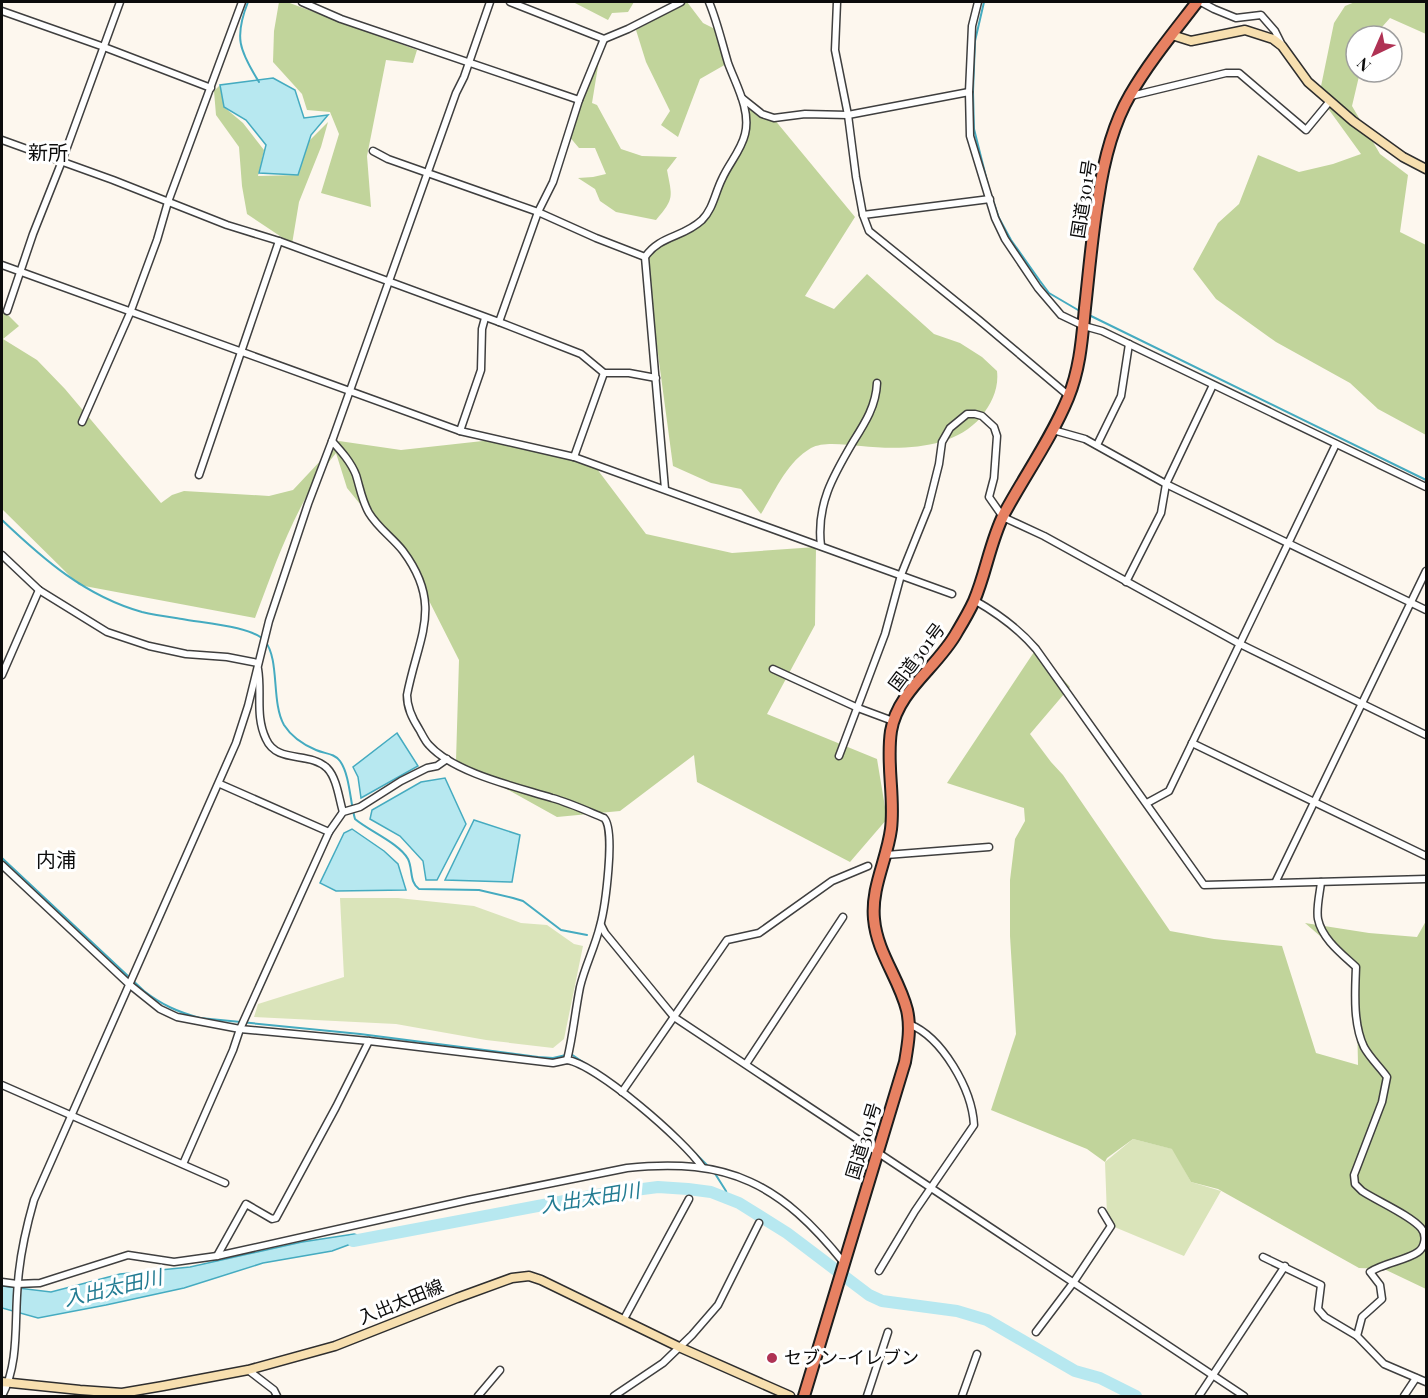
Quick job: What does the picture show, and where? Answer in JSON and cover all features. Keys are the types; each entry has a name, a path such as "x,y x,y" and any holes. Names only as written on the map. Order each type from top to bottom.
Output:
{"highway":[{"name":"国道301号","path":"804,1396 905,1062 909,1024 902,994 882,954 875,928 874,891 891,826 889,745 893,721 906,696 946,650 974,600 1003,517 1053,430 1069,396 1078,369 1098,200 1107,157 1121,113 1129,96 1172,35 1199,2"}],"main road":[{"path":"1172,35 1191,41 1245,30 1273,39 1282,46 1308,82 1353,121 1403,157 1426,169"},
{"name":"入出太田線","path":"5,1382 80,1394 122,1393 248,1370 335,1346 512,1278 529,1276 679,1347 790,1396"}],"street":[{"path":"7,310 120,2"},
{"path":"82,422 130,313 157,240 168,202 242,2"},
{"path":"302,2 341,18 579,100"},
{"path":"2,1396 15,1357 15,1325 23,1237 34,1200 220,784 248,706 269,621 306,512 490,2"},
{"path":"510,2 604,39 681,2"},
{"path":"665,489 645,256 652,246 685,232 696,225 708,212 722,177 740,148 746,132 742,97 729,65 710,2"},
{"path":"837,2 835,51 848,115 863,215 869,231 1069,396"},
{"path":"978,2 972,26 969,92 970,136 981,178 1005,239 1038,288 1061,315 1084,326 1102,331 1426,487"},
{"path":"1199,2 1236,18 1261,15 1275,31 1282,46"},
{"path":"2,11 211,88"},
{"path":"499,322 538,212 553,182 579,100 604,39"},
{"path":"1129,96 1226,73 1239,73 1306,130 1330,101"},
{"path":"742,97 762,114 774,118 805,114 848,115 969,92"},
{"path":"2,140 227,225 279,241 499,322 581,354 604,373 629,373 656,378"},
{"path":"373,151 428,174 538,212 596,238 645,256"},
{"path":"863,215 990,199"},
{"path":"199,475 279,241"},
{"path":"2,265 460,430 573,457 952,594"},
{"path":"460,430 481,370 482,329 485,318"},
{"path":"1097,445 1121,396 1129,344"},
{"path":"573,457 604,373"},
{"path":"821,546 819,526 824,500 841,462 873,407 877,383"},
{"path":"1126,582 1161,513 1166,484 1214,385"},
{"path":"839,756 885,634 900,575 928,508 942,442 950,428 967,414 982,416 994,427 998,436 994,478 989,497 1003,517 1044,536 1240,644 1426,735"},
{"path":"1053,430 1085,439 1166,484 1426,610"},
{"path":"332,441 346,457 355,473 360,495 371,516 403,552 424,594 426,620 409,684 407,706 429,745 447,759 510,786 552,797 606,819 611,833 601,926 585,966 567,1060"},
{"path":"1147,803 1169,791 1336,444"},
{"path":"2,555 39,590 107,632 186,654 227,657 258,663"},
{"path":"1276,881 1426,571"},
{"path":"2,675 39,590"},
{"path":"974,600 989,608 1024,635 1036,649 1204,885 1276,881 1426,879"},
{"path":"258,663 259,714 267,742 276,752 325,766 335,786 343,812"},
{"path":"773,669 858,708 893,721"},
{"path":"1192,743 1426,856"},
{"path":"183,1164 240,1029 329,832 343,812 360,807 401,781 427,768 437,766 447,759"},
{"path":"220,784 329,832"},
{"path":"885,855 989,847"},
{"path":"2,865 130,985 160,1009 177,1017 240,1029 369,1041 553,1063 567,1060 598,1074 622,1092 692,1152 702,1167"},
{"path":"622,1092 727,940 759,933 832,880 868,866"},
{"path":"1321,882 1318,919 1335,949 1356,967 1357,1018 1361,1040 1387,1077 1382,1102 1354,1175 1355,1184 1362,1191 1414,1222 1425,1234 1424,1245 1416,1254 1378,1267 1371,1272 1380,1285 1382,1299 1362,1317 1357,1336"},
{"path":"746,1064 843,917"},
{"path":"601,926 604,933 674,1017 1244,1396"},
{"path":"879,1271 915,1211 974,1125 964,1087 952,1064 921,1028 909,1024"},
{"path":"217,1256 246,1204 272,1220 276,1218 369,1041"},
{"path":"2,1085 225,1183"},
{"path":"2,1281 18,1284 40,1283 128,1255 174,1262 217,1256 468,1200 627,1168 651,1166 702,1167 734,1175 780,1199 800,1214 844,1263"},
{"path":"624,1319 689,1199"},
{"path":"1036,1332 1073,1283 1111,1226 1102,1211"},
{"path":"614,1396 663,1363 718,1305 759,1223"},
{"path":"1263,1257 1321,1284 1318,1309 1325,1317 1357,1336 1384,1364 1426,1382"},
{"path":"1199,1396 1285,1266"},
{"path":"867,1396 888,1332"},
{"path":"962,1396 977,1354"},
{"path":"248,1370 274,1390 277,1396"},
{"path":"478,1396 500,1370"},
{"path":"1404,1396 1416,1378"}],"green space":[{"path":"279,2 287,2 417,50 413,63 386,60 367,156 371,207 321,193 339,134 330,112 307,110 302,94 273,62 274,31"},
{"path":"573,2 634,2 628,12 612,13 608,20"},
{"path":"687,2 703,23 715,29 728,63 700,79 678,137 661,125 670,111 646,62 636,30"},
{"path":"1355,2 1426,2 1426,34 1390,18 1385,24 1344,24 1344,84 1357,84 1352,106 1380,154 1408,175 1400,232 1426,245 1426,435 1378,409 1350,383 1276,342 1216,299 1193,269 1218,223 1239,204 1258,155 1299,172 1361,154 1319,96 1334,23 1345,6"},
{"path":"600,54 592,103 597,105 621,149 642,156 677,157 667,170 671,197 656,220 616,212 600,201 595,189 578,178 606,174 595,148 579,148 568,135"},
{"path":"220,85 224,107 243,123 264,150 258,176 298,175 309,141 328,122 321,147 299,202 292,244 247,214 239,147 216,115 214,91"},
{"path":"748,103 774,119 855,217 805,296 834,309 867,274 934,334 960,343 982,357 997,371 994,395 988,406 981,417 956,436 941,442 909,447 829,444 811,448 788,469 761,514 741,489 711,483 673,466 645,257 702,219 744,137"},
{"path":"2,309 19,326 3,339 37,360 65,389 161,503 172,495 184,491 269,496 293,490 339,441 401,450 510,438 597,469 646,534 732,553 816,547 815,625 767,714 877,759 887,819 850,862 697,782 694,755 620,811 557,817 456,761 459,660 413,569 347,488 336,453 299,511 255,618 79,585 2,509"},
{"path":"1036,649 1070,687 1030,734 1063,775 1170,931 1214,939 1282,946 1316,1053 1358,1065 1356,967 1305,923 1369,933 1417,937 1426,921 1426,1289 1384,1269 1359,1268 1218,1189 1191,1182 1172,1149 1133,1139 1107,1158 1105,1162 1087,1149 991,1110 1016,1034 1010,936 1010,880 1015,839 1025,821 1024,808 947,783"},
{"path":"340,898 398,898 474,906 521,923 547,925 574,944 583,946 564,1039 553,1048 486,1040 396,1024 254,1017 258,1004 344,977"},
{"path":"1133,1139 1173,1149 1191,1182 1221,1191 1184,1256 1112,1226 1107,1216 1105,1162"}],"water":[{"path":"273,78 295,90 304,118 328,115 311,135 298,175 259,173 266,145 246,120 224,107 220,85"},
{"path":"397,733 418,766 361,798 358,777 353,767"},
{"path":"445,778 466,824 437,880 426,880 423,861 400,836 370,819 372,810 421,782"},
{"path":"474,820 520,835 512,882 445,880"},
{"path":"352,829 384,851 398,864 406,890 336,891 320,883 344,833"},
{"path":"354,1234 367,1238 332,1251 263,1263 184,1288 106,1305 38,1318 2,1308 2,1286 51,1292 120,1274 190,1267 302,1242"}],"waterway":[{"path":"248,2 241,25 241,43 247,61 259,82"},
{"path":"984,2 975,41 973,92 974,129 989,189 999,218 1011,240 1040,281 1049,293 1078,310"},
{"path":"1091,316 1426,480"},
{"path":"2,520 66,575 121,605 142,612 226,626 249,632 265,641 270,649 280,716 284,725 302,743 338,758 348,781 355,819 404,853 408,859 412,879 419,889 479,890 513,898 523,901 561,930 587,935"},
{"path":"2,858 144,991 184,1013 200,1018 360,1034 538,1057 553,1058 566,1055"},
{"path":"571,1054 611,1081"},
{"path":"691,1149 710,1168"},
{"path":"714,1172 726,1191 728,1199"},
{"name":"入出太田川","path":"353,1241 596,1195 658,1187 711,1192 739,1203 787,1233 869,1295 882,1301 957,1311 987,1320 1075,1371 1100,1378 1136,1396"}],"place":[{"name":"セブン-イレブン","path":"772,1358"}],"district":[{"name":"新所","path":"48,153"},
{"name":"内浦","path":"56,860"}]}
